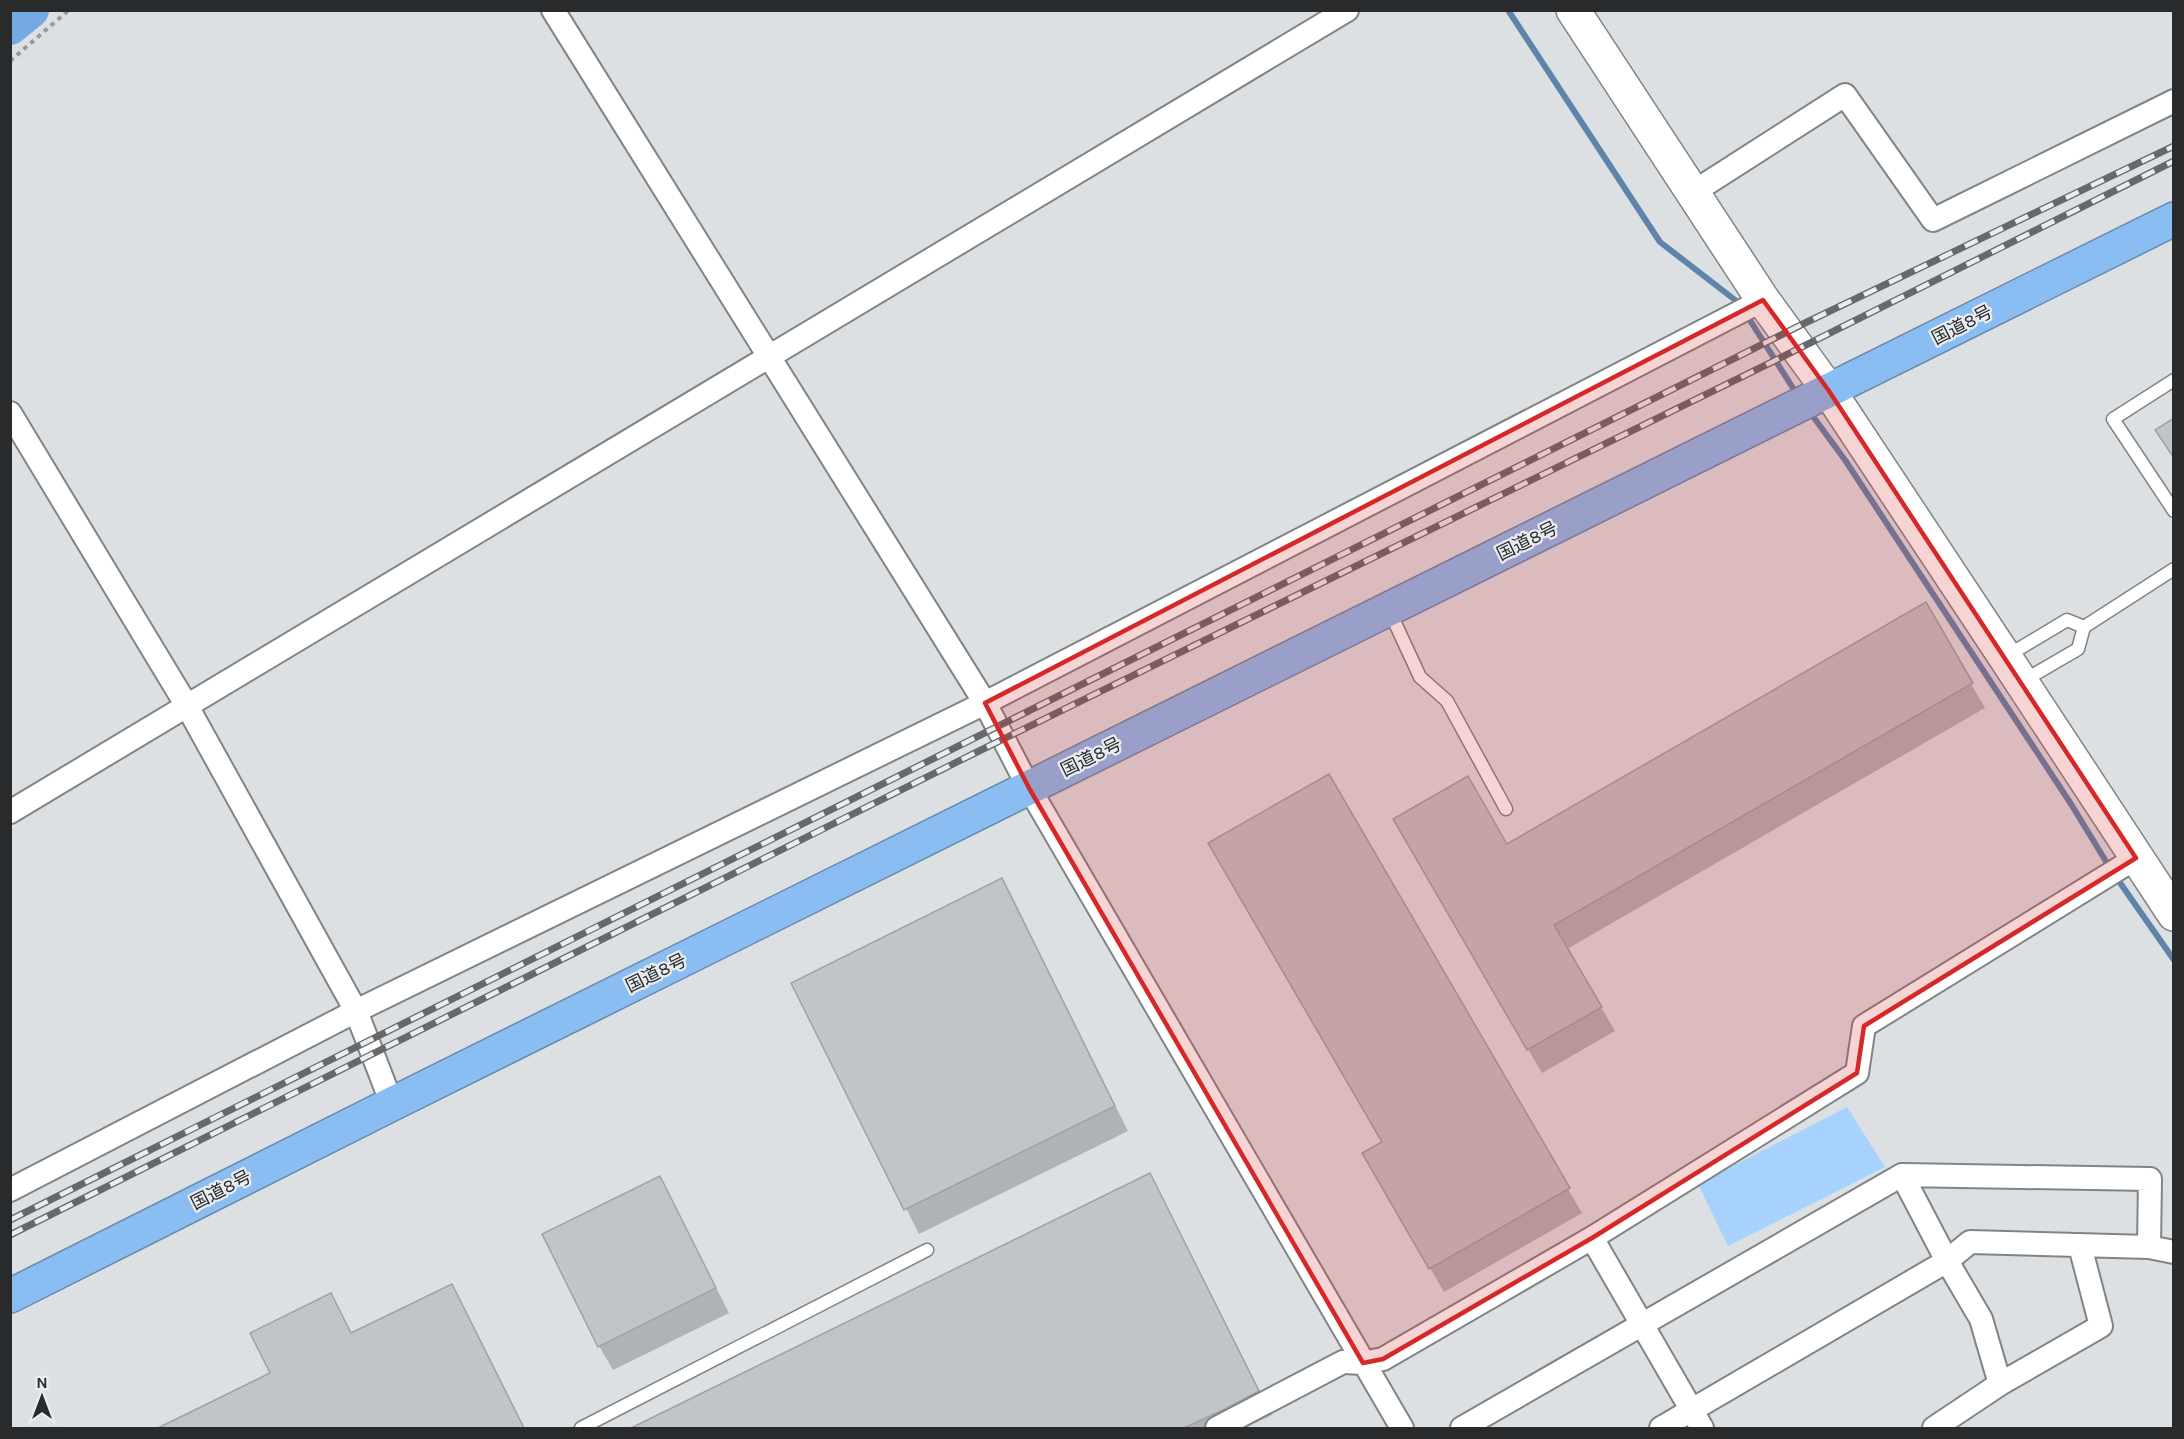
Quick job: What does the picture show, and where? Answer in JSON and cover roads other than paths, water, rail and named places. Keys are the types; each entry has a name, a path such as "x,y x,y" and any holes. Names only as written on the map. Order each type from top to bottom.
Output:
{"highway":[{"name":"国道8号","path":"10,1296 2174,219"}],"street":[{"path":"552,10 985,703 1029,788 1402,1428"},
{"path":"10,812 769,357 1312,19 1347,10"},
{"path":"1573,10 1763,300 1828,391 2014,669 2174,914"},
{"path":"1692,193 1845,95 1933,220 2174,101"},
{"path":"12,1186 356,1011 985,703 1763,300"},
{"path":"10,413 187,706 356,1011 392,1104"},
{"path":"1217,1428 1244,1422 1343,1362 1363,1363 1383,1359 1592,1238 1857,1073 1864,1026 2136,858"},
{"path":"1902,1175 1947,1261 1981,1319 2000,1384"},
{"path":"1461,1428 1902,1175 2150,1179 2149,1247"},
{"path":"1592,1238 1696,1420"},
{"path":"1661,1428 1696,1420 1947,1261 1970,1242 2149,1247 2174,1251"},
{"path":"1948,1425 2000,1384 2101,1326 2080,1246"}],"lane":[{"path":"2174,380 2113,419 2174,511"},
{"path":"2014,669 2078,649 2084,627 2174,569"},
{"path":"1389,609 1420,677 1447,701 1506,809"},
{"path":"2014,669 2067,620 2084,627"},
{"path":"581,1428 927,1250"}],"waterway":[{"path":"10,27 31,10"},
{"path":"1508,10 1660,242 1739,303 1798,396"},
{"path":"1809,411 1845,460 2071,804 2110,868"},
{"path":"2116,877 2174,960"}],"railway":[{"path":"10,1220 1805,323 2174,146"},
{"path":"10,1235 979,751 1772,362 2174,161"}]}
